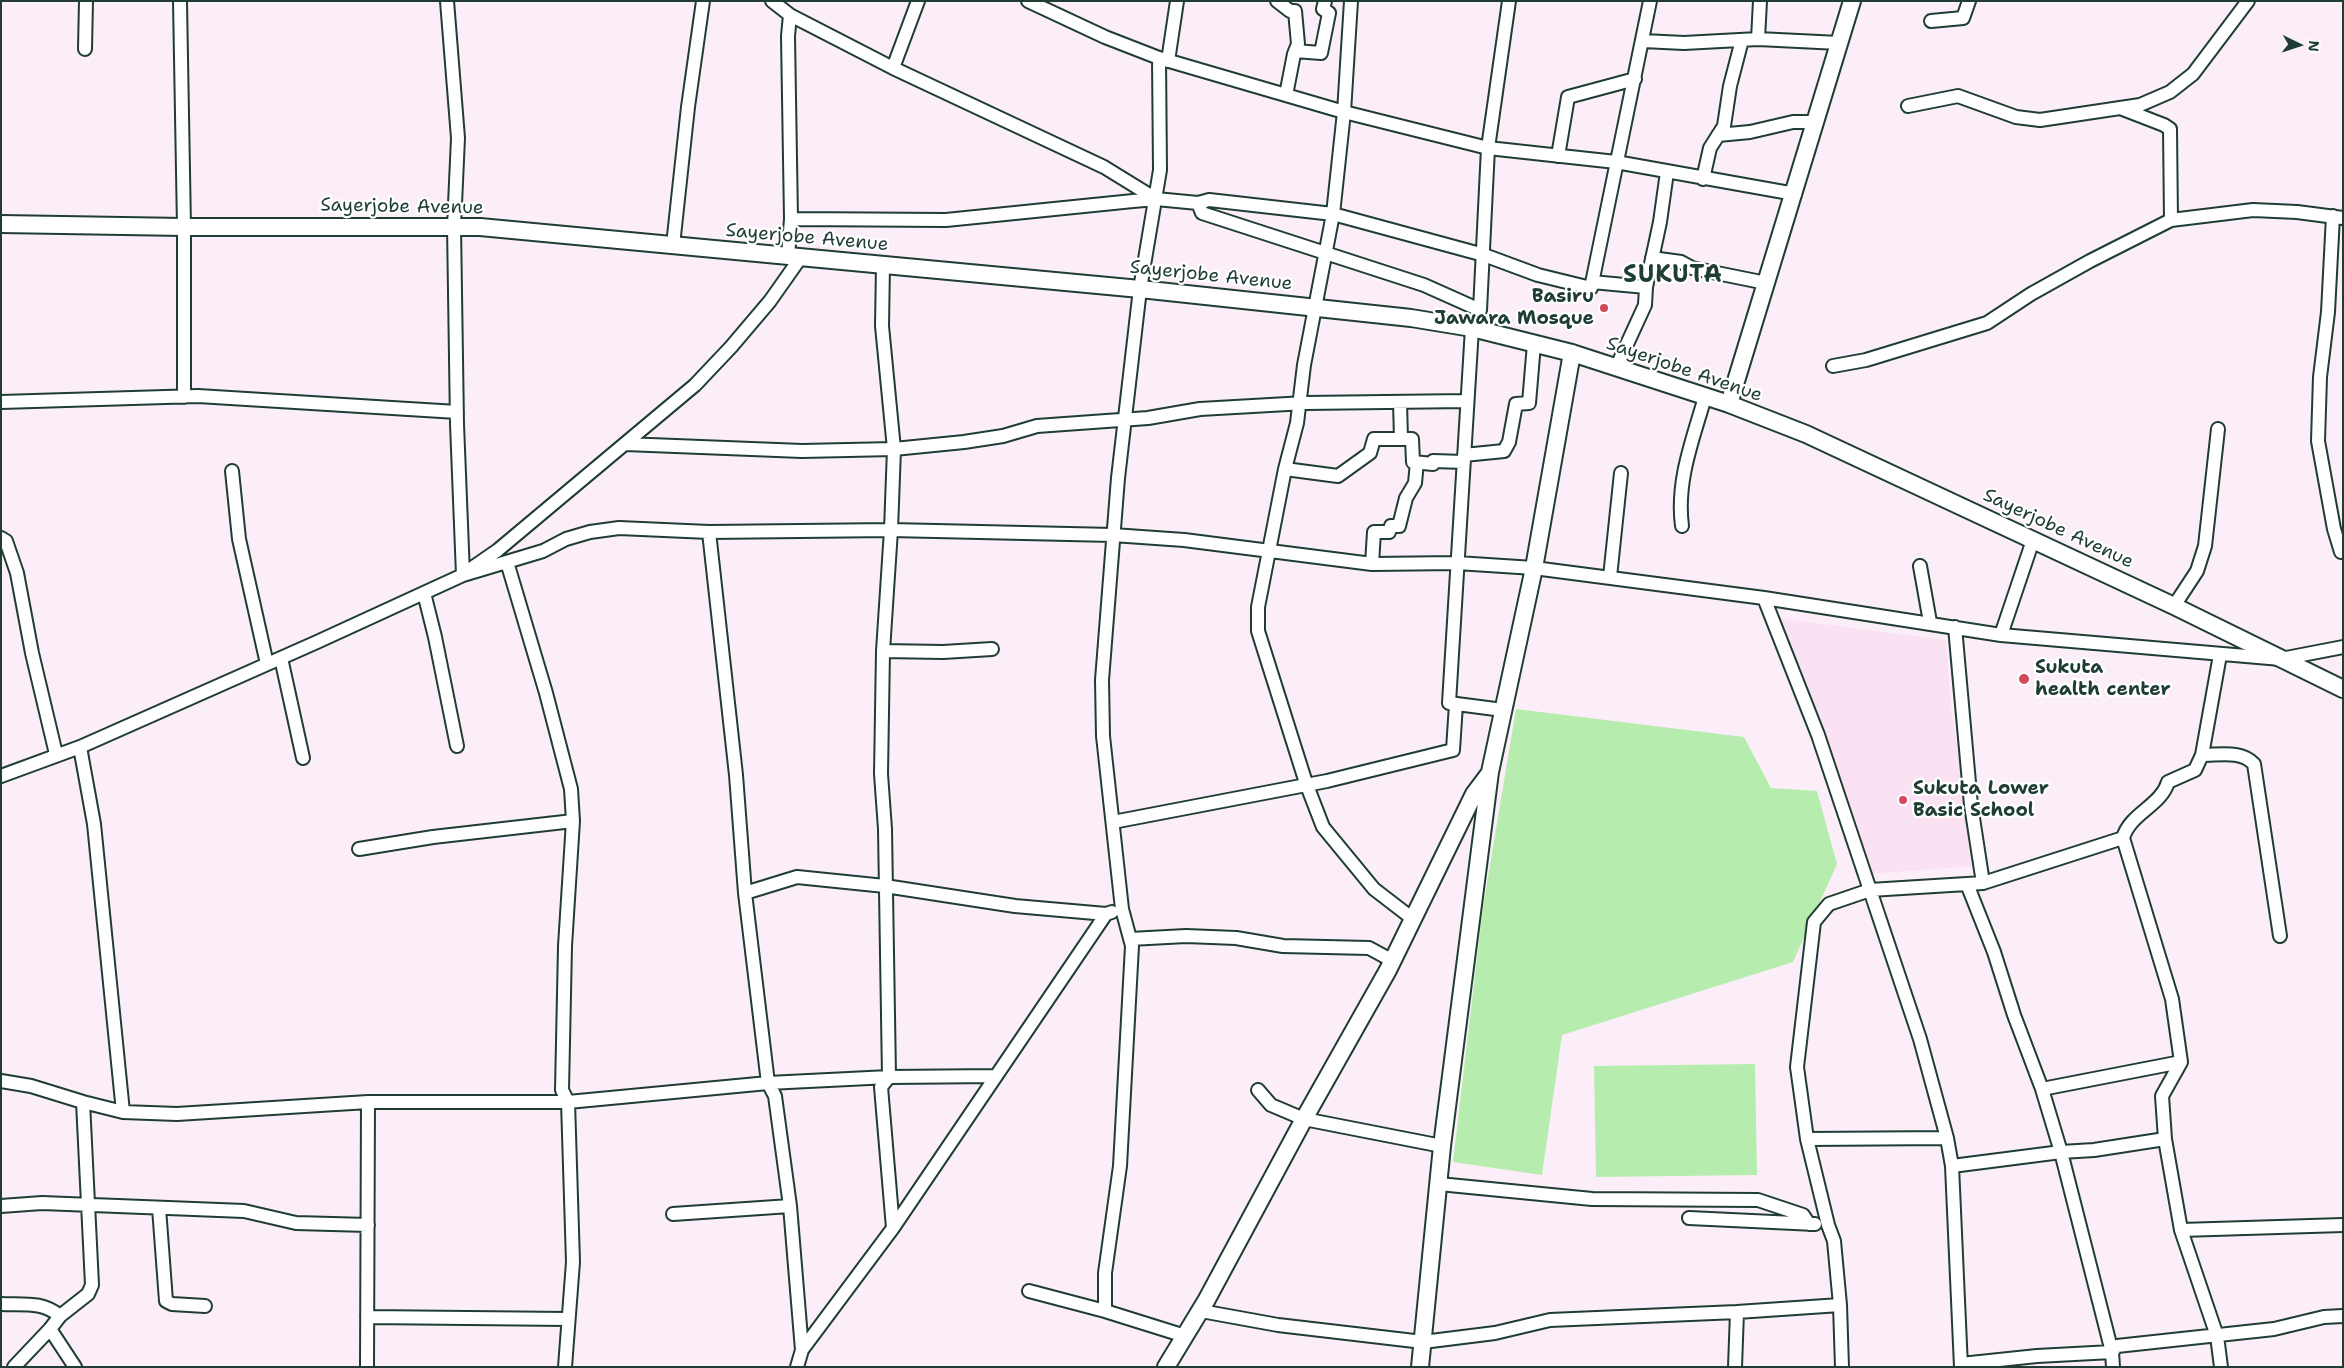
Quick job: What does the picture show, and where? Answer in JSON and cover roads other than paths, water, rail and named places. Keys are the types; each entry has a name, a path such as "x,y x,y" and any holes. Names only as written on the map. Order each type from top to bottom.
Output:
{"street":[{"path":"85,50 86,1"},
{"path":"180,1 184,227 184,397"},
{"path":"447,1 458,138 454,226 457,412 463,574"},
{"path":"673,245 688,107 703,1"},
{"path":"772,1 790,15 893,68 1104,167 1156,199"},
{"path":"893,68 918,1"},
{"path":"1028,1 1052,6 1105,37 1164,59 1344,112 1488,148 1616,162 1795,194"},
{"path":"1105,1311 1105,1273 1120,1166 1132,946 1122,909 1103,736 1102,680 1114,535 1140,289 1160,170 1164,59 1177,1"},
{"path":"1276,1 1290,11 1295,11 1298,44 1286,95"},
{"path":"1295,51 1321,53 1329,13 1323,10 1325,1"},
{"path":"1351,1 1344,112 1333,214 1314,307 1297,423 1285,469 1258,607 1258,631 1306,783 1323,827 1374,888 1414,919"},
{"path":"1503,710 1449,703 1472,328 1480,310 1488,148 1509,1"},
{"path":"791,219 946,220 1156,199 1198,203 1209,200 1333,214 1484,255 1547,277 1591,288 1650,1"},
{"path":"1758,39 1760,1"},
{"path":"1729,404 1795,194 1852,1"},
{"path":"1931,21 1963,18 1970,1"},
{"path":"1908,106 1958,96 2016,117 2040,120 2140,105 2170,92 2193,74 2248,1"},
{"path":"1,776 56,754 80,747 463,574 498,550 695,385 731,347 770,301 794,257 791,219 788,36 790,15"},
{"path":"1643,41 1684,43 1758,39 1839,43"},
{"path":"1703,179 1710,148 1724,126 1735,64 1742,40"},
{"path":"1558,156 1568,96 1635,79"},
{"path":"2120,108 2170,129 2171,220"},
{"path":"1718,135 1750,132 1793,122 1816,122"},
{"path":"1616,368 1645,305 1646,287 1668,172"},
{"path":"1198,203 1202,213 1424,285 1480,310"},
{"path":"1833,366 1866,360 1987,323 2031,294 2090,261 2171,220 2254,210 2338,217 2320,377 2318,441 2334,529 2342,554"},
{"name":"Sayerjobe Avenue","path":"1,224 184,227 480,227 1140,289 1411,318 1472,328 1572,353 1729,404 1859,457 2174,606 2343,690"},
{"path":"1652,258 1681,262 1692,268 1766,283"},
{"path":"883,265 882,326 894,449 892,530 883,651 881,774 885,829 889,1077 881,1087 893,1228"},
{"path":"1592,282 1646,287"},
{"path":"1285,469 1338,476 1370,454 1374,440 1412,439 1413,462 1464,458 1504,451 1509,442 1516,404 1529,403 1534,344"},
{"path":"1420,1367 1442,1146 1490,772 1534,568 1572,353"},
{"path":"1,402 198,396 457,412"},
{"path":"1682,526 1680,507 1683,473 1706,397"},
{"path":"625,444 802,451 894,449 1003,436 1037,426 1126,420 1200,409 1299,403 1467,401"},
{"path":"1400,402 1400,439"},
{"path":"2174,606 2197,571 2204,546 2218,429"},
{"path":"1372,564 1374,532 1389,532 1391,526 1399,526 1406,498 1415,484 1417,462"},
{"path":"232,471 240,539 267,664"},
{"path":"1610,577 1621,473"},
{"path":"463,574 543,551 566,539 590,532 619,528 709,532 892,530 1114,535 1184,540 1372,564 1457,563 1534,568 1764,598 1930,622 2001,635 2220,655 2280,659 2343,647"},
{"path":"709,532 736,775 745,893 768,1083 775,1096 790,1206 802,1350 799,1366"},
{"path":"1,538 6,541 18,573 32,653 56,754"},
{"path":"2001,635 2033,540"},
{"path":"507,562 546,693 571,789 573,821 564,946 562,1090 568,1102 573,1262 565,1367"},
{"path":"1920,566 1930,622"},
{"path":"424,593 457,746"},
{"path":"1764,598 1818,735 1920,1039 1947,1138 1952,1166 1961,1365 2112,1352 2117,1346 2274,1329 2324,1317 2343,1316"},
{"path":"1955,627 1971,805 1983,883"},
{"path":"883,651 943,652 992,649"},
{"path":"2220,655 2202,754 2195,770 2168,782 2165,792 2130,823 2123,838 2172,999 2181,1062 2162,1096 2166,1139 2181,1230 2217,1336 2221,1367"},
{"path":"280,658 303,758"},
{"path":"1113,822 1306,783 1327,781 1453,750 1456,704"},
{"path":"80,747 94,824 123,1112"},
{"path":"2202,754 2240,754 2254,764 2280,936"},
{"path":"1166,1367 1201,1310 1304,1119 1393,961 1474,794 1490,772"},
{"path":"359,849 433,837 573,821"},
{"path":"1842,1367 1840,1305 1834,1241 1807,1139 1796,1067 1814,922 1829,904 1870,890 1983,883 2123,838"},
{"path":"745,893 797,877 885,886 1015,906 1106,914 1122,909"},
{"path":"1967,884 1994,952 2014,1015 2042,1089 2061,1152 2112,1352 2113,1367"},
{"path":"802,1350 893,1228 1106,914"},
{"path":"1130,939 1186,936 1236,938 1282,946 1368,948 1393,961"},
{"path":"2042,1089 2181,1062"},
{"path":"1,1081 31,1086 82,1102 123,1112 177,1114 368,1102 568,1102 768,1083 889,1077 996,1076"},
{"path":"1258,1090 1271,1105 1304,1119 1442,1146"},
{"path":"14,1367 60,1316 88,1294 92,1285 82,1102"},
{"path":"367,1367 368,1102"},
{"path":"1807,1139 1947,1138"},
{"path":"1952,1166 2061,1152 2094,1150 2166,1139"},
{"path":"1439,1184 1592,1198 1758,1200 1803,1215 1809,1224"},
{"path":"1,1206 42,1203 244,1211 296,1223 368,1225"},
{"path":"673,1214 790,1206"},
{"path":"159,1208 166,1301 172,1304 204,1306"},
{"path":"1689,1218 1828,1224"},
{"path":"2181,1230 2343,1225"},
{"path":"1029,1291 1105,1311 1185,1336"},
{"path":"1,1304 41,1305 50,1308 60,1316"},
{"path":"1201,1310 1278,1325 1423,1342 1495,1333 1550,1320 1737,1312 1840,1305"},
{"path":"1735,1367 1737,1312"},
{"path":"368,1317 568,1319"},
{"path":"50,1329 75,1367"}],"place":[{"name":"Basiru Jawara Mosque","path":"1604,308"},
{"name":"Sukuta health center","path":"2024,679"},
{"name":"Sukuta Lower Basic School","path":"1903,800"}],"district":[{"name":"SUKUTA","path":"1673,276"}]}
